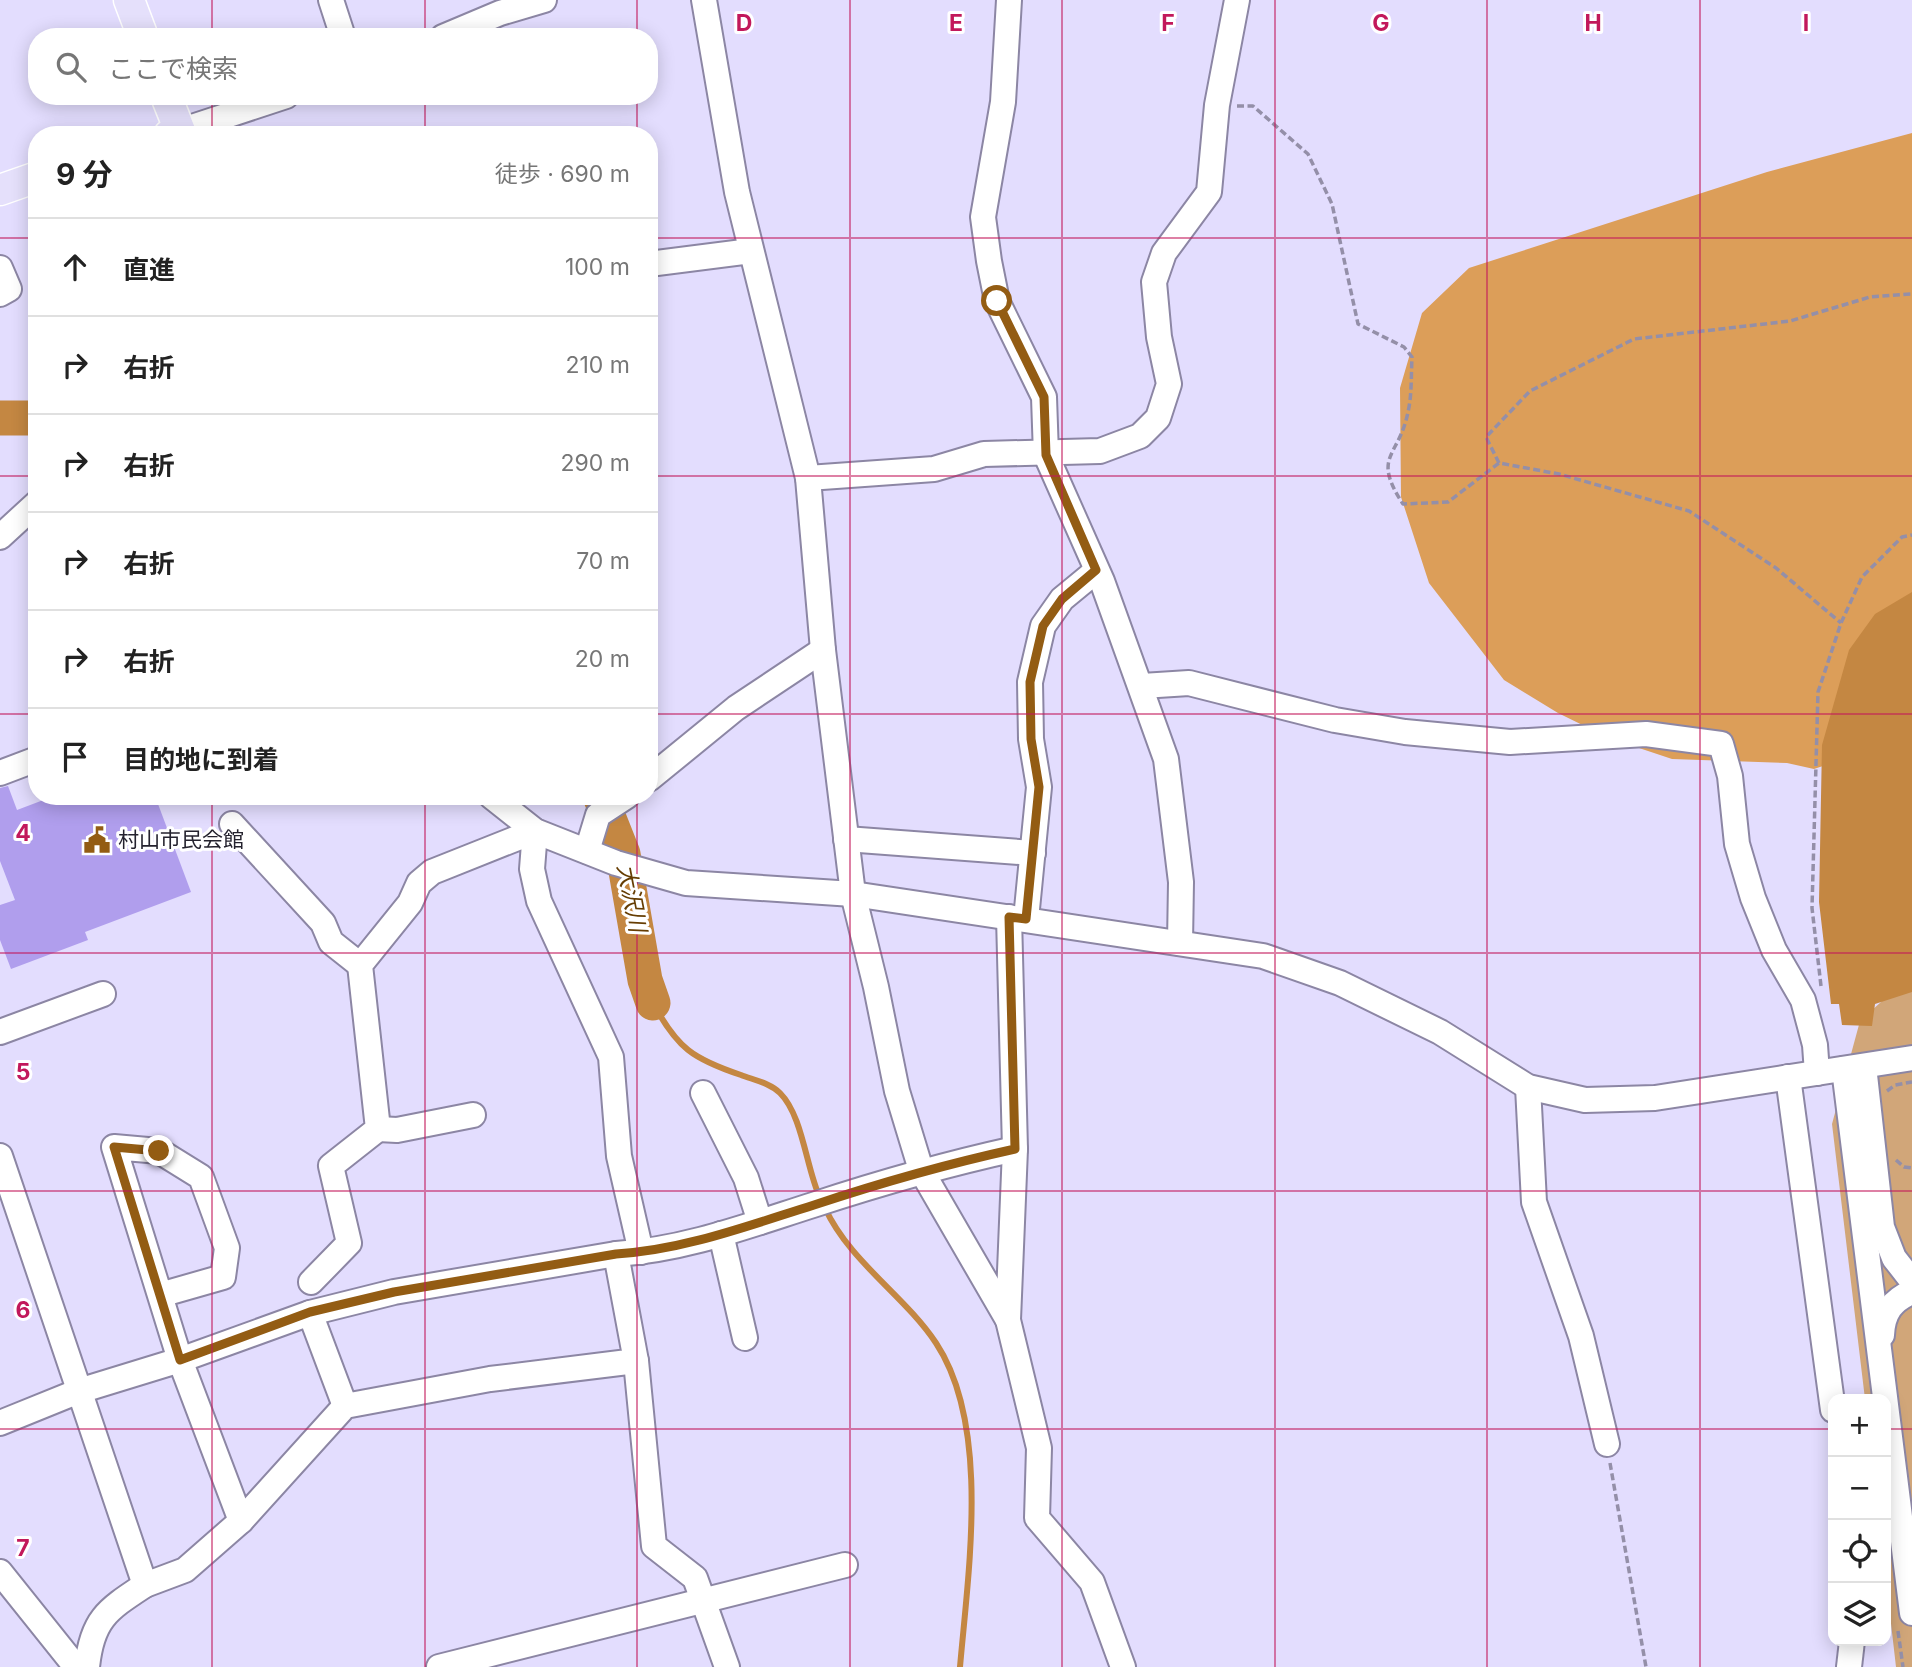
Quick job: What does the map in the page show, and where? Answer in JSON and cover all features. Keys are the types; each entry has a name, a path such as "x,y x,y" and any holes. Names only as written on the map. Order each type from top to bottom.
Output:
{"main road":[{"path":"129,0 140,28"},
{"path":"168,105 174,126"},
{"path":"0,190 28,180"}],"street":[{"path":"331,0 340,28"},
{"path":"460,28 498,7 544,0"},
{"path":"704,0 737,192 808,478 823,650 853,894 876,986 897,1091 921,1170 1008,1320"},
{"path":"1009,0 1003,102 984,217 997,301 1044,397 1046,455 1142,685 1166,759 1181,882 1181,943"},
{"path":"808,478 934,469 984,454 1046,455 1100,451 1140,436 1158,418 1169,384 1159,337 1154,282 1164,253 1209,192 1217,106 1237,0"},
{"path":"199,126 260,105"},
{"path":"658,263 751,251"},
{"path":"0,268 9,289 0,294"},
{"path":"0,537 28,511"},
{"path":"1096,570 1062,599 1043,626 1032,670 1031,739 1039,787 1033,853 1018,918 1015,1149 1008,1320 1039,1448 1037,1518 1091,1582 1123,1667"},
{"path":"658,772 736,708 823,650"},
{"path":"1142,685 1189,683 1335,720 1405,732 1510,742 1646,734 1721,744 1730,776 1737,844 1753,898 1774,950 1803,1000 1815,1045 1817,1073"},
{"path":"0,773 28,762"},
{"path":"502,805 535,831 616,863 686,883 853,894 1263,956 1340,983 1440,1032 1528,1087 1585,1100 1655,1098 1912,1058"},
{"path":"587,851 612,807"},
{"path":"232,824 323,923 331,942 360,965"},
{"path":"377,1129 360,965 410,903 419,883 425,877 535,831"},
{"path":"535,831 532,869 539,901 611,1058 654,1546 695,1577 727,1667"},
{"path":"846,839 1033,853"},
{"path":"0,1032 103,994"},
{"path":"1854,1067 1882,1227 1894,1258 1912,1281"},
{"path":"1854,1067 1881,1360 1912,1613"},
{"path":"1788,1077 1831,1394"},
{"path":"1528,1087 1534,1202 1581,1336 1607,1444"},
{"path":"703,1093 746,1178 760,1222"},
{"path":"311,1282 349,1243 331,1166 377,1129 397,1130 473,1115"},
{"path":"160,1295 223,1277 227,1248 201,1177 159,1151 114,1147 180,1360 242,1521"},
{"path":"0,1423 79,1391 180,1360 310,1312 394,1292 628,1253 721,1234 921,1170 1015,1149"},
{"path":"0,1156 6,1191 79,1391 145,1585"},
{"path":"721,1234 746,1338"},
{"path":"1881,1360 1885,1314 1891,1305 1912,1292"},
{"path":"310,1312 345,1406"},
{"path":"87,1667 96,1624 115,1605 145,1585 186,1570 242,1521 345,1406 490,1379 636,1361"},
{"path":"439,1667 845,1565"},
{"path":"0,1572 76,1667"},
{"path":"1849,1667 1851,1646"}],"path":[{"path":"1217,106 1253,106 1308,154 1332,204 1358,324 1404,347 1412,357 1408,413 1388,462 1388,481 1404,504 1448,502 1499,463 1559,474 1689,512 1776,568 1841,623"},
{"path":"1499,463 1486,437 1530,391 1634,339 1790,321 1870,297 1912,294"},
{"path":"1821,989 1812,908 1818,692 1841,623 1862,577 1902,537 1912,535"},
{"path":"1607,1444 1646,1667"}],"shaded area":[{"path":"1912,133 1912,736 1814,769 1787,763 1672,759 1609,738 1558,713 1504,680 1429,583 1401,497 1400,388 1422,313 1469,268 1767,172"},
{"path":"1912,592 1912,992 1875,1004 1872,1026 1842,1025 1839,1004 1831,1004 1819,902 1822,745 1849,650 1875,614"},
{"path":"1912,974 1912,1667 1896,1667 1891,1624 1891,1394 1864,1394 1832,1124 1860,1021"}],"building":[{"path":"8,786 17,810 30,805 158,805 191,892 85,932 88,940 11,969 0,940 0,905 15,900 0,861 0,788"}],"waterway":[{"name":"大沢川","path":"0,418 28,418"},
{"name":"大沢川","path":"604,805 623,854 645,980 653,1003"},
{"path":"653,1003 670,1031 688,1050 710,1063 767,1084 780,1093 788,1103 799,1128 820,1198"},
{"path":"825,1208 848,1245 909,1309 936,1343 953,1377 964,1415 972,1501 960,1667"}],"place":[{"name":"村山市民会館","path":"97,840"}],"route":[{"path":"159,1151 114,1147 180,1360 310,1312 394,1292 641,1252 721,1234 921,1170 1015,1149 1009,917 1026,919 1039,787 1031,739 1030,682 1043,626 1062,599 1096,570 1046,455 1044,397 1027,357 997,301"}]}
